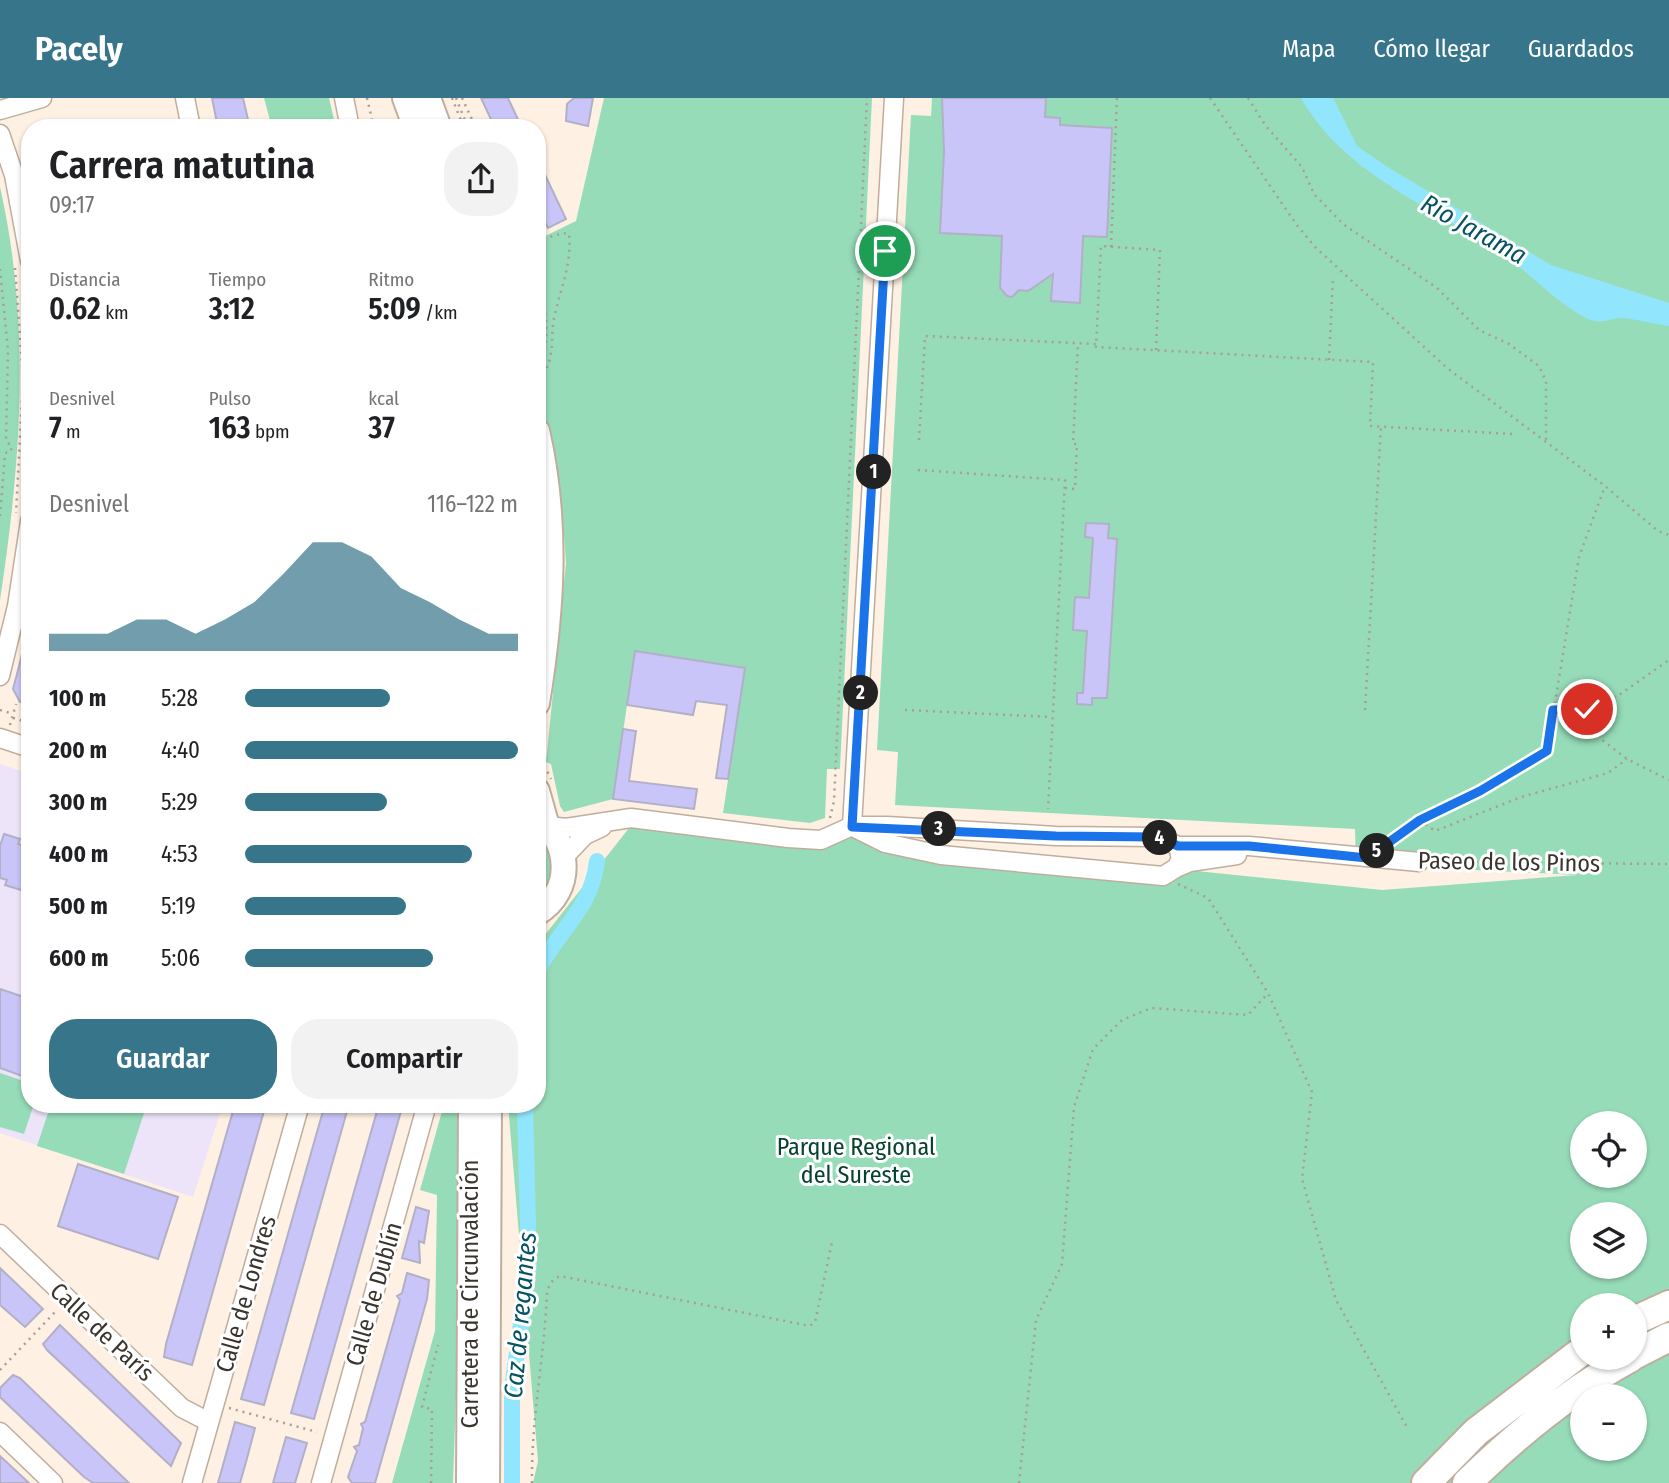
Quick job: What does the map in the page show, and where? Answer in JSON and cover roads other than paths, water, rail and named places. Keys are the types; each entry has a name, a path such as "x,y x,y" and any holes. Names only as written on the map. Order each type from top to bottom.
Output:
{"main road":[{"path":"405,98 413,119"},
{"path":"428,98 436,119"},
{"path":"546,482 552,583 546,653"},
{"path":"546,825 564,857 558,892 546,904"},
{"name":"Carretera de Circunvalación","path":"469,1483 471,1113"},
{"name":"Carretera de Circunvalación","path":"487,1483 489,1113"},
{"path":"1647,1315 1669,1305"},
{"path":"1647,1348 1669,1337"},
{"path":"1426,1483 1476,1432 1570,1360"},
{"path":"1467,1483 1543,1416 1609,1370"}],"street":[{"path":"0,110 43,98"},
{"path":"185,98 189,119"},
{"path":"344,98 348,119"},
{"path":"852,827 894,98"},
{"path":"0,134 14,175 21,250"},
{"path":"0,676 17,606 21,539"},
{"path":"0,738 21,745"},
{"path":"564,857 585,835 618,819"},
{"name":"Paseo de los Pinos","path":"546,822 566,828 618,819 821,840 852,827 1056,836 1157,837 1178,846 1249,846 1419,862"},
{"name":"Paseo de los Pinos","path":"852,827 885,843 974,860 1163,876 1190,862 1266,849"},
{"path":"1176,868 1181,859 1178,846"},
{"name":"Calle de Londres","path":"191,1483 297,1113"},
{"name":"Calle de Dublín","path":"321,1483 424,1113"},
{"name":"Calle de París","path":"0,1234 182,1408 209,1422"},
{"path":"0,1432 53,1483"}],"water":[{"name":"Río Jarama","path":"1301,98 1333,98 1357,146 1551,265 1669,303 1669,326 1622,318 1595,321 1574,311 1505,256 1367,170 1342,149 1320,125"}],"waterway":[{"name":"Caz de regantes","path":"546,956 581,906 594,878 597,861"},
{"name":"Caz de regantes","path":"512,1483 512,1388 529,1266 525,1113"}],"park label":[{"name":"Parque Regional del Sureste","path":"856,1161"}]}
